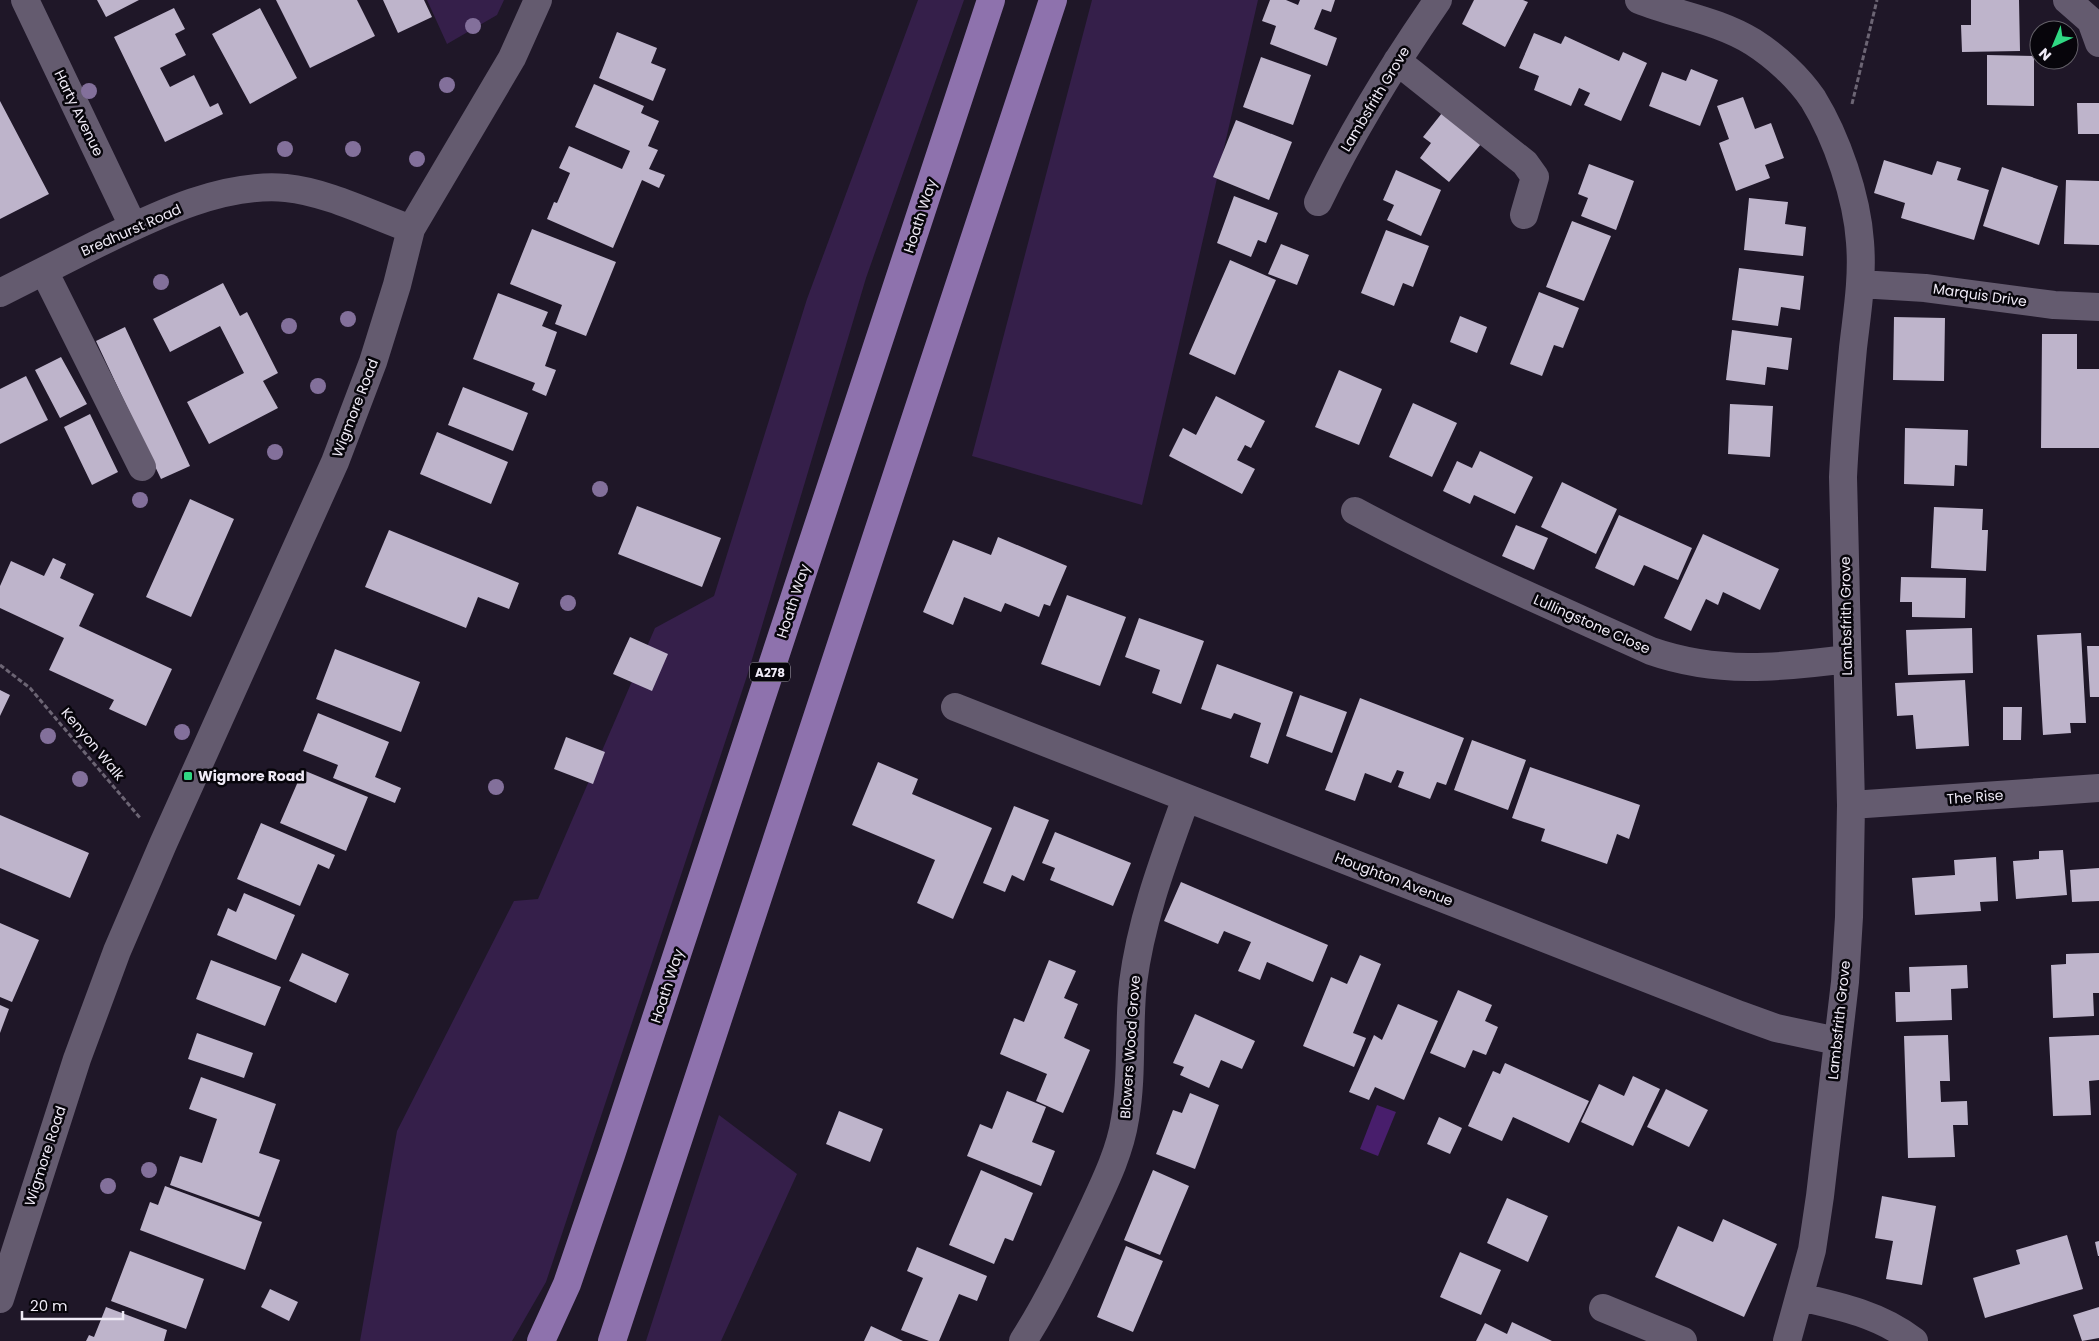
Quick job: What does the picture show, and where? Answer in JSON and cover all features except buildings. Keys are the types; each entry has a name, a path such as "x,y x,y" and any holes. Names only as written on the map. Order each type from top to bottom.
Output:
{"main road":[{"name":"Hoath Way","path":"541,1341 567,1284 611,1155 991,0"},
{"path":"612,1341 1053,0"}],"street":[{"name":"Harty Avenue","path":"25,0 133,226"},
{"name":"Wigmore Road","path":"0,1299 77,1059 117,951 162,844 335,462 373,362 397,285 411,229 512,58 538,0"},
{"name":"Lambsfrith Grove","path":"1318,202 1344,148 1397,61 1438,0"},
{"name":"Lambsfrith Grove","path":"1639,0 1662,9 1727,28 1752,42 1773,56 1812,98 1839,157 1857,216 1860,243 1860,284 1845,427 1842,477 1850,804 1849,917 1845,982 1812,1250 1787,1341"},
{"path":"2066,0 2091,21 2099,43"},
{"path":"1397,61 1525,163 1535,177 1524,215"},
{"name":"Bredhurst Road","path":"0,293 133,226 175,208 232,192 284,188 326,196 411,229"},
{"path":"44,271 142,467"},
{"name":"Marquis Drive","path":"1860,284 1924,288 2054,305 2099,307"},
{"name":"Lullingstone Close","path":"1355,511 1404,538 1650,651 1677,660 1733,668 1770,667 1847,659"},
{"name":"Houghton Avenue","path":"955,707 1740,1015 1776,1028 1837,1041"},
{"name":"The Rise","path":"1850,804 2099,788"},
{"name":"Blowers Wood Grove","path":"1023,1341 1056,1286 1112,1166 1125,1118 1131,1010 1139,945 1147,911 1186,798"},
{"path":"1800,1297 1867,1315 1891,1326 1914,1341"},
{"path":"1603,1308 1682,1341"}],"path":[{"path":"1850,111 1877,0"},
{"name":"Kenyon Walk","path":"0,665 30,688 162,844"}],"shaded area":[{"path":"427,0 504,0 497,15 447,44"},
{"path":"918,0 964,0 866,278 747,676 546,1282 512,1341 360,1341 397,1131 514,901 538,899 655,628 714,596 807,299"},
{"path":"1092,0 1258,0 1142,505 972,456"},
{"path":"1377,1105 1396,1112 1378,1156 1360,1149"},
{"path":"719,1115 797,1174 721,1341 646,1341"}],"place":[{"name":"Wigmore Road","path":"188,776"}]}
